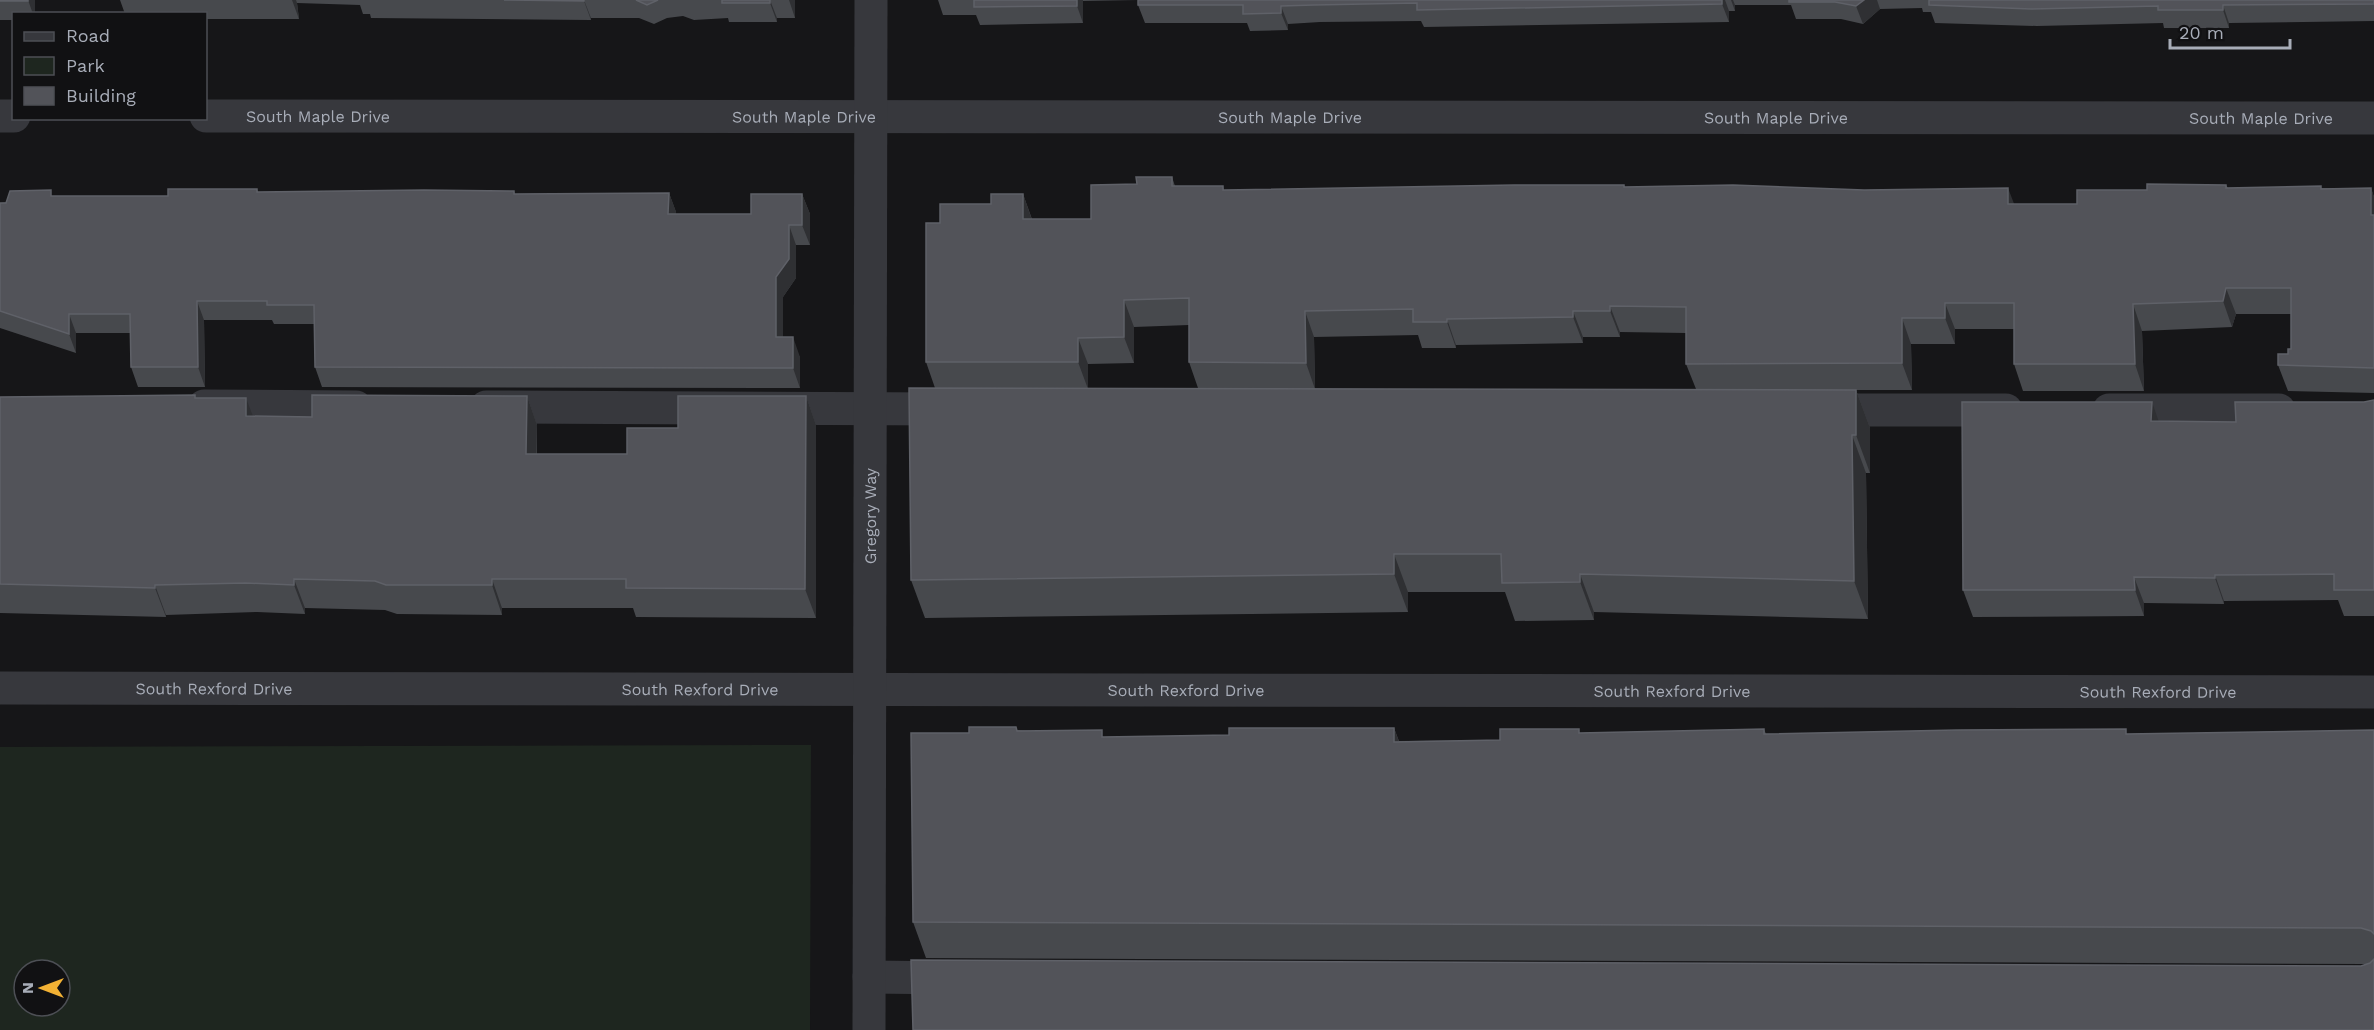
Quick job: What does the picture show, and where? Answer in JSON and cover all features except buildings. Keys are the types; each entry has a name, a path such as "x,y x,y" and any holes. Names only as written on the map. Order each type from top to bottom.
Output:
{"street":[{"name":"Gregory Way","path":"869,1030 871,0"},
{"name":"South Maple Drive","path":"207,116 2374,118"},
{"path":"178,406 380,407"},
{"path":"452,407 980,409"},
{"path":"1790,410 2040,410"},
{"path":"2076,410 2314,410"},
{"name":"South Rexford Drive","path":"0,688 2374,692"},
{"path":"869,977 991,978"}],"green space":[{"path":"811,745 810,1030 0,1030 0,747"}]}
